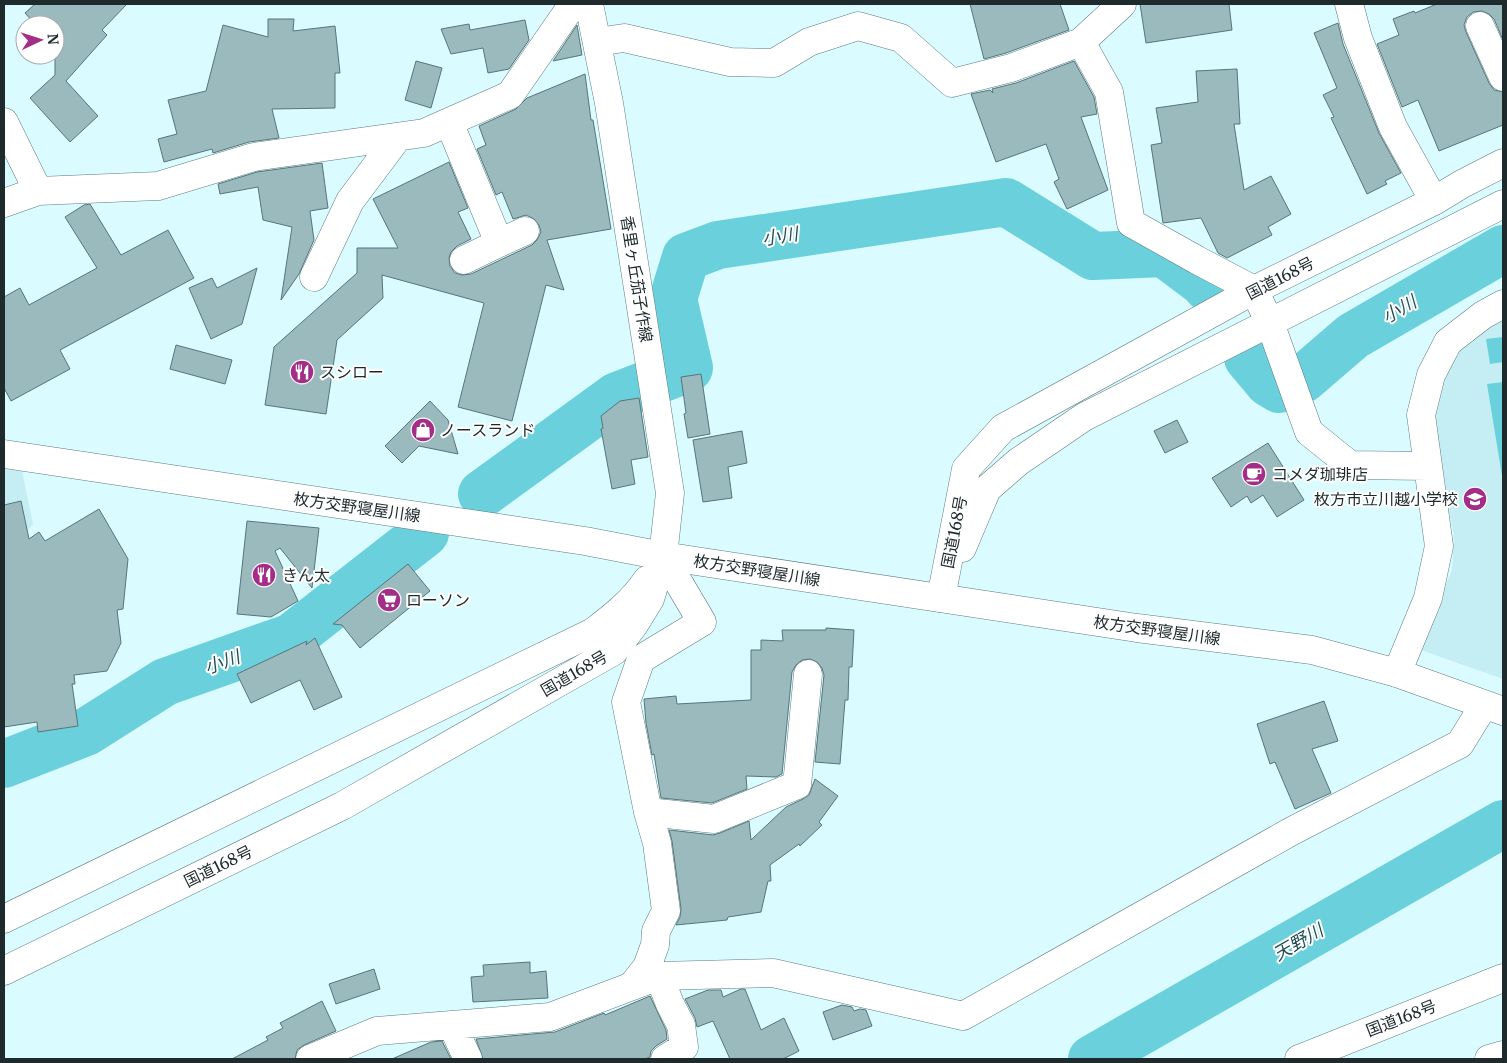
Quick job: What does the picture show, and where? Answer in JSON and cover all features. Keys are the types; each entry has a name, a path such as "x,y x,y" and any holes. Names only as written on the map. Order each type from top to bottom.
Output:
{"main road":[{"path":"4,203 38,191 158,186 254,157 424,133 510,95 573,4"},
{"name":"香里ヶ丘茄子作線","path":"589,4 609,104 670,493 663,556"},
{"path":"597,42 624,38 730,62 774,63 809,42 858,26 901,38 952,83 1011,68 1081,42 1122,4"},
{"path":"1349,4 1358,38 1393,127 1434,201"},
{"path":"1480,26 1503,77"},
{"path":"1081,42 1109,92 1131,223 1254,290 1270,323 1308,432 1350,465 1428,466"},
{"path":"4,122 38,191"},
{"path":"449,122 499,244"},
{"path":"314,277 350,201 398,137"},
{"name":"国道168号","path":"941,598 966,469 1003,428 1254,290 1434,201 1503,163"},
{"name":"国道168号","path":"941,598 988,489 1018,462 1084,417 1503,204"},
{"path":"464,260 525,231"},
{"path":"1397,673 1428,598 1439,546 1421,415 1431,375 1448,342 1483,315 1503,304"},
{"name":"枚方交野寝屋川線","path":"4,454 584,541 663,556 1137,628 1312,650 1397,673 1494,708"},
{"path":"626,702 641,659 702,622 663,556"},
{"name":"国道168号","path":"4,971 342,806 614,651 634,626 650,598 663,556"},
{"name":"国道168号","path":"4,919 593,632 613,617 640,592 663,556"},
{"path":"614,651 648,812 657,843 666,911 656,931 655,946 647,967 632,986"},
{"path":"648,812 714,819 797,785 808,674"},
{"path":"310,1059 376,1031 550,1017 659,976 773,973 963,1016 1292,832 1460,744 1494,708"},
{"path":"659,976 681,1025 684,1047 664,1059"},
{"name":"国道168号","path":"1299,1059 1503,978"},
{"path":"452,1025 468,1059"},
{"path":"1489,1059 1503,1054"}],"shaded area":[{"name":"枚方市立川越小学校","path":"1503,311 1503,679 1418,649 1452,570 1454,534 1427,415 1451,348"},
{"path":"4,469 22,471 33,524 4,560"}],"water":[{"path":"1503,337 1503,362 1490,364 1486,339"},
{"path":"1503,382 1503,482 1487,384"}],"building":[{"path":"35,4 127,4 102,30 107,35 66,81 98,116 70,142 30,98 55,75 55,65 65,65 65,15 27,15 25,13"},
{"path":"970,4 1060,4 1069,30 984,59"},
{"path":"1140,4 1229,4 1232,30 1146,43"},
{"path":"1437,4 1503,4 1503,40 1494,19 1482,11 1473,12 1467,17 1464,25 1489,83 1494,90 1503,92 1503,125 1439,151 1418,100 1402,107 1377,44 1399,35 1393,19"},
{"path":"268,19 294,19 293,31 335,26 340,73 335,73 335,108 272,109 279,138 249,142 213,153 212,149 164,162 158,139 177,134 168,100 206,91 223,25 268,37"},
{"path":"525,20 529,40 509,69 488,73 483,48 451,54 441,29 469,24 470,30"},
{"path":"1338,23 1343,44 1379,133 1401,173 1385,181 1387,184 1367,194 1331,118 1334,117 1323,95 1337,88 1314,33"},
{"path":"577,25 582,55 553,61"},
{"path":"416,61 442,68 431,108 405,100"},
{"path":"1074,61 1094,97 1097,114 1081,117 1108,190 1067,209 1054,182 1059,179 1046,144 996,162 971,94 990,90 993,93 992,89 1016,83"},
{"path":"1237,69 1240,124 1234,124 1244,190 1271,176 1291,214 1268,227 1272,235 1227,258 1218,253 1201,218 1163,223 1151,145 1162,143 1156,108 1198,102 1196,71"},
{"path":"585,74 591,120 593,120 611,229 547,240 564,290 546,285 512,421 458,407 484,303 382,275 383,298 337,340 326,414 265,405 274,347 357,273 357,248 398,248 373,199 449,162 468,208 458,212 471,239 457,246 451,252 449,258 450,266 455,273 462,275 471,274 532,245 537,240 541,232 539,225 534,219 526,215 513,219 502,192 496,195 477,149 486,145 479,126 516,109 527,98"},
{"path":"322,163 328,208 310,211 314,240 299,274 281,300 292,227 263,220 258,187 220,194 218,184 257,172"},
{"path":"90,204 121,255 168,230 194,278 60,350 70,369 11,401 4,388 4,297 20,288 29,305 97,268 65,217 84,205"},
{"path":"257,268 242,324 211,339 189,288 212,278 217,288"},
{"path":"176,345 232,360 225,384 170,369"},
{"path":"701,374 710,434 688,438 681,377"},
{"path":"639,398 648,457 631,460 635,484 612,489 601,429 603,428 601,416 620,401"},
{"path":"430,401 448,420 458,454 419,446 402,463 385,446"},
{"path":"1177,420 1188,442 1165,453 1154,431"},
{"path":"742,431 747,463 728,467 732,498 703,502 693,440"},
{"path":"1268,443 1304,500 1277,517 1263,495 1251,503 1247,496 1231,507 1212,478"},
{"path":"21,501 29,539 39,532 45,541 99,509 128,559 123,609 117,610 121,643 107,671 74,675 75,684 72,684 78,726 38,732 37,722 4,727 4,505"},
{"path":"247,521 319,528 312,588 280,548 275,551 298,601 271,617 237,614"},
{"path":"408,564 430,591 360,648 342,625 333,624"},
{"path":"826,628 854,630 852,667 849,667 848,700 845,700 840,764 815,762 824,675 822,668 817,662 810,659 802,660 792,672 782,774 776,777 746,776 747,789 712,803 661,798 654,754 652,755 646,723 644,699 676,696 677,704 751,700 751,650 761,650 761,640 783,641 782,630 826,630"},
{"path":"315,638 342,697 314,710 300,680 251,703 237,674 307,641 306,645"},
{"path":"1324,701 1338,741 1312,749 1331,793 1295,809 1275,762 1270,764 1257,724"},
{"path":"815,779 838,796 819,822 822,825 800,846 799,844 770,865 771,881 768,881 761,912 728,917 727,920 676,925 681,909 669,830 713,835 749,821 751,840 786,807 809,795"},
{"path":"530,962 530,973 546,971 548,998 473,1002 471,977 484,976 483,965"},
{"path":"374,969 380,989 336,1004 329,984"},
{"path":"745,989 761,1030 784,1018 799,1051 783,1059 730,1059 713,1021 697,1027 695,1018 685,999 708,990 721,990 723,997"},
{"path":"650,996 666,1030 667,1039 656,1046 651,1051 650,1057 645,1059 483,1059 476,1039 555,1032 604,1013 605,1015"},
{"path":"322,1001 336,1031 304,1045 297,1050 295,1059 232,1059 268,1040 266,1037 283,1028 280,1023"},
{"path":"842,1005 852,1007 854,1011 866,1010 872,1026 833,1040 823,1012"},
{"path":"442,1041 451,1059 392,1059 431,1042"}],"waterway":[{"name":"小川","path":"482,494 617,396 689,368 673,299 686,257 718,245 1006,202 1093,256 1164,253 1207,287"},
{"name":"小川","path":"1303,379 1353,336 1503,249"},
{"name":"小川","path":"1248,358 1269,383 1279,389"},
{"name":"小川","path":"4,764 86,732 165,682 292,637 425,533"},
{"name":"天野川","path":"1092,1059 1503,824"}],"place":[{"name":"スシロー","path":"302,372"},
{"name":"ノースランド","path":"423,430"},
{"name":"コメダ珈琲店","path":"1254,474"},
{"name":"枚方市立川越小学校","path":"1475,499"},
{"name":"きん太","path":"264,575"},
{"name":"ローソン","path":"389,600"}]}
